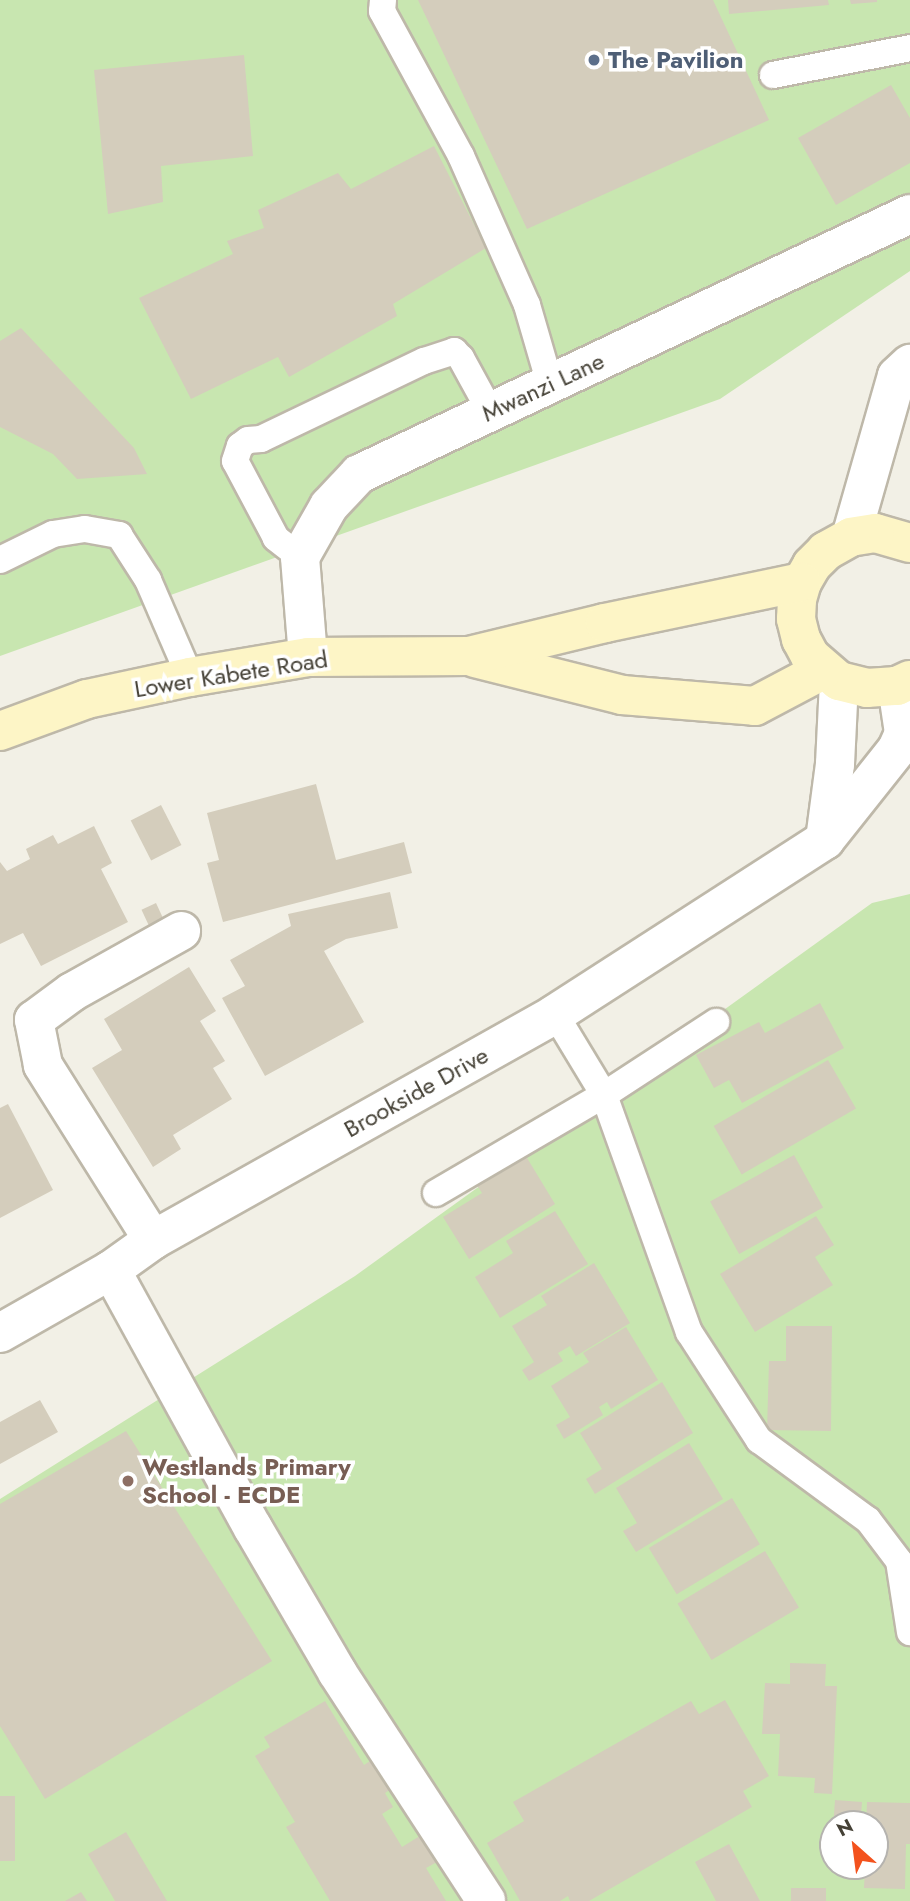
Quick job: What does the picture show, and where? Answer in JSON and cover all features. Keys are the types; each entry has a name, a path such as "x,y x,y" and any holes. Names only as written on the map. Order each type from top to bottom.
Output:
{"main road":[{"path":"907,682 867,688 831,675 810,656 801,639 797,600 812,565 826,551 851,537 874,533 898,537 910,543"},
{"name":"Lower Kabete Road","path":"0,731 87,699 190,677 308,657 469,656 605,623 803,582"},
{"name":"Lower Kabete Road","path":"469,656 622,695 755,706 831,675"}],"street":[{"name":"Mwanzi Lane","path":"300,557 329,506 359,474 910,214"},
{"path":"904,370 910,432"},
{"path":"851,537 904,370"},
{"path":"300,557 308,657"},
{"path":"825,841 835,764 831,675"},
{"name":"Brookside Drive","path":"0,1333 111,1270 153,1240 555,1014 825,841 897,749 904,733 907,682"},
{"path":"153,1240 44,1065 34,1020 72,992 181,931"},
{"path":"111,1270 253,1528 337,1672 486,1901"}],"lane":[{"path":"383,0 382,11 461,156 522,293 551,384"},
{"path":"773,75 910,48"},
{"path":"300,557 276,538 235,461 240,446 248,440 261,439 373,384 454,351 461,358 491,411"},
{"path":"0,560 52,534 85,529 119,535 148,580 190,677"},
{"path":"555,1014 604,1095 689,1332 759,1440 868,1520 899,1561 910,1632"},
{"path":"436,1193 604,1095 716,1022"}],"green space":[{"path":"0,0 910,0 910,271 720,399 0,656"},
{"path":"910,894 910,1901 0,1901 0,1499 355,1276 872,903"}],"building":[{"name":"The Pavilion","path":"418,0 713,0 769,120 527,229"},
{"path":"728,0 828,0 829,5 729,14"},
{"path":"850,0 877,0 877,2 851,4"},
{"path":"244,55 253,156 161,166 163,202 108,214 94,70"},
{"path":"891,85 910,118 910,163 836,205 798,138"},
{"path":"434,146 486,248 393,304 397,316 289,377 278,357 191,399 139,298 233,254 227,241 264,228 258,210 338,173 351,189"},
{"path":"21,328 134,448 147,474 77,479 53,454 0,427 0,341"},
{"path":"316,784 336,860 404,842 412,873 223,922 207,863 219,860 207,813"},
{"path":"161,805 181,845 151,861 131,820"},
{"path":"94,826 112,863 101,869 128,922 41,966 23,933 0,944 0,862 7,871 30,859 26,849 53,835 58,844"},
{"path":"390,892 398,928 346,939 324,951 364,1022 265,1076 222,998 245,986 230,960 291,926 288,914"},
{"path":"156,903 164,920 150,927 141,910"},
{"path":"189,967 216,1011 200,1021 225,1061 213,1068 232,1099 173,1135 181,1149 153,1167 92,1068 122,1050 104,1019"},
{"path":"820,1003 844,1048 742,1103 729,1080 714,1088 696,1055 759,1022 765,1033"},
{"path":"828,1060 856,1108 742,1174 714,1126"},
{"path":"8,1104 53,1190 0,1218 0,1108"},
{"path":"521,1148 555,1204 469,1259 443,1217 482,1193 473,1179"},
{"path":"794,1155 823,1207 739,1254 710,1202"},
{"path":"555,1211 588,1264 500,1318 475,1277 513,1253 506,1241"},
{"path":"816,1216 834,1245 815,1257 833,1285 755,1332 720,1274"},
{"path":"594,1263 630,1323 576,1356 570,1346 558,1353 563,1361 529,1381 522,1370 534,1362 512,1326 547,1305 541,1296"},
{"path":"786,1326 832,1326 831,1431 767,1430 769,1361 786,1361"},
{"path":"626,1327 658,1380 611,1409 607,1402 599,1407 603,1415 564,1439 556,1425 570,1417 551,1386 589,1362 583,1353"},
{"path":"662,1382 693,1433 595,1494 586,1479 602,1469 580,1433"},
{"path":"40,1400 58,1432 0,1464 0,1422"},
{"path":"126,1431 272,1661 45,1799 0,1726 0,1504"},
{"path":"689,1443 723,1499 636,1552 623,1531 637,1523 616,1488"},
{"path":"732,1498 760,1544 677,1594 649,1548"},
{"path":"765,1551 799,1608 712,1660 678,1604"},
{"path":"790,1663 826,1664 825,1686 837,1686 832,1794 814,1793 815,1778 778,1776 780,1734 762,1734 765,1683 790,1684"},
{"path":"725,1700 769,1776 743,1791 752,1807 589,1901 570,1901 568,1896 560,1901 520,1901 487,1843 524,1821 513,1802 691,1701 699,1714"},
{"path":"325,1701 364,1765 376,1757 394,1787 385,1793 393,1807 382,1814 402,1847 423,1834 439,1861 426,1868 446,1901 330,1901 286,1827 295,1822 255,1756 270,1747 264,1737"},
{"path":"0,1796 15,1796 15,1861 0,1861"},
{"path":"835,1800 862,1802 861,1810 834,1810"},
{"path":"867,1802 910,1803 910,1844 906,1844 905,1889 864,1888 864,1880 889,1880 889,1810 867,1810"},
{"path":"126,1832 167,1901 115,1901 88,1854"},
{"path":"729,1844 760,1901 716,1901 695,1862"},
{"path":"791,1888 826,1888 826,1901 791,1901"},
{"path":"81,1892 87,1901 65,1901"}],"place":[{"name":"The Pavilion","path":"594,60"},
{"name":"Westlands Primary School - ECDE","path":"128,1481"}]}
